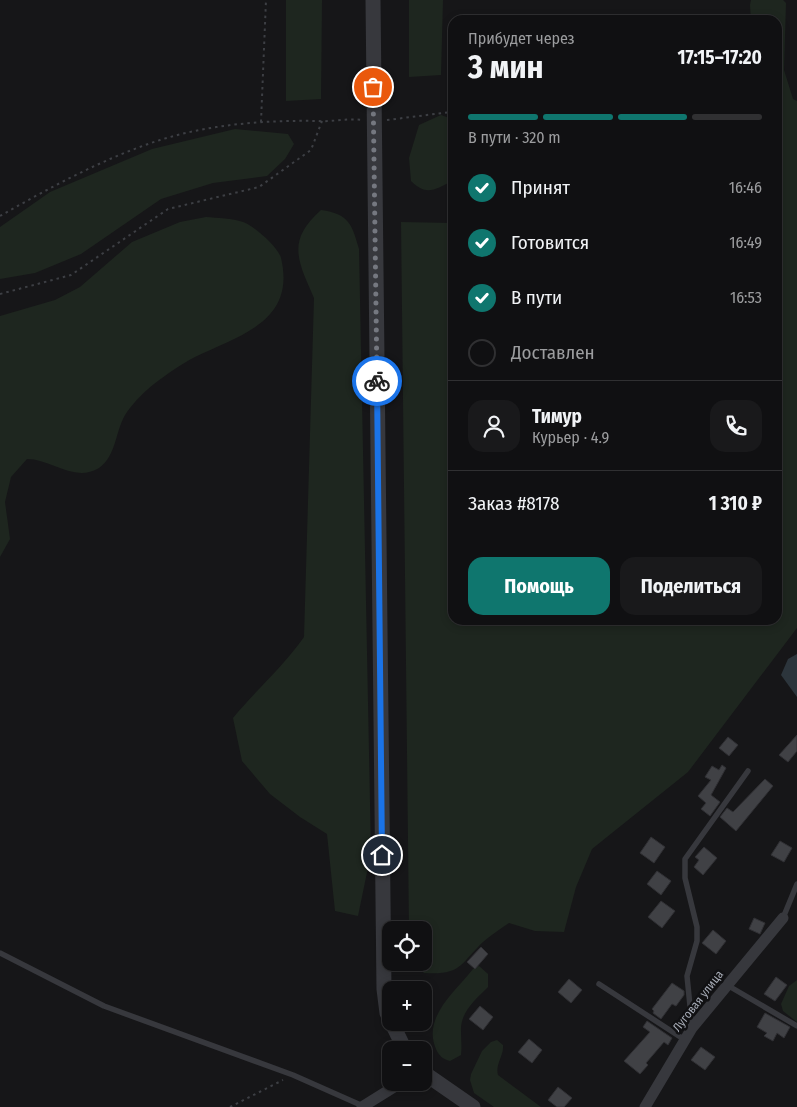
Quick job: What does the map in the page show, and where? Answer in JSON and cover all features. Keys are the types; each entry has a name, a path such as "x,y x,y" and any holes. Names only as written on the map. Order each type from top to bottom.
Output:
{"street":[{"path":"373,0 384,989 388,1013 401,1041"},
{"name":"Луговая улица","path":"645,1107 692,1028 782,918"},
{"path":"432,1079 472,1107"},
{"path":"362,1107 388,1091"}],"lane":[{"path":"692,1028 687,976 697,941 697,927 685,878 685,859 748,771"},
{"path":"782,918 797,884"},
{"path":"0,953 104,1006 293,1075 362,1107"},
{"path":"599,984 685,1040"},
{"path":"728,985 797,1026"}],"path":[{"path":"262,122 266,0"},
{"path":"0,216 45,191 122,154 162,139 198,131 262,122 322,121 351,118 373,121 448,112"},
{"path":"0,294 71,275 168,208 259,187 311,150 322,121"},
{"path":"230,1107 293,1075"}],"shaded area":[{"path":"286,0 322,0 321,99 286,101"},
{"path":"409,0 443,0 441,75 409,77"},
{"path":"751,0 783,0 786,3 784,70 793,99 797,101 797,628 688,772 592,849 576,887 564,932 535,931 509,923 492,934 459,967 446,972 424,973 422,971 432,971 432,921 409,921 401,222 448,223 448,625 782,625 782,15 751,15"},
{"path":"441,115 448,118 448,183 436,189 421,189 411,181 409,158 419,125"},
{"path":"235,129 288,134 294,144 285,159 267,176 213,183 161,199 81,254 35,273 0,279 0,227 50,192 152,149"},
{"path":"321,210 338,214 348,222 359,249 371,853 358,916 335,911 327,834 300,817 270,794 242,761 233,718 304,637 314,298 303,273 298,252 303,232 310,221"},
{"path":"206,217 243,222 253,227 276,249 281,258 283,279 280,297 273,311 261,323 246,333 190,360 147,390 127,412 109,457 99,468 90,472 72,472 36,460 27,459 11,477 5,502 10,539 0,557 0,316 55,300 80,287 132,242 180,222"},
{"path":"797,654 797,697 781,675 788,659"},
{"path":"479,966 488,974 488,987 466,1012 461,1024 461,1055 450,1061 438,1054 433,1037 433,1026 443,1005 473,969"},
{"path":"797,980 797,1022 783,1011 781,1004 789,986"},
{"path":"497,1040 503,1045 497,1071 498,1075 541,1107 494,1107 474,1093 470,1080 471,1074 482,1051 491,1042"}],"building":[{"path":"797,735 797,751 788,762 779,755"},
{"path":"728,737 738,745 729,756 719,748"},
{"path":"722,765 726,768 711,795 720,802 710,816 701,809 706,803 698,796 711,780 705,777 712,766 719,770"},
{"path":"765,779 773,786 736,831 720,817 727,808 733,812"},
{"path":"651,837 665,847 654,863 640,853"},
{"path":"780,841 792,848 784,862 771,855"},
{"path":"704,847 717,858 703,875 694,867 699,860 695,857"},
{"path":"657,871 671,881 661,895 647,884"},
{"path":"661,901 675,911 662,928 648,917"},
{"path":"754,918 765,923 760,934 749,929"},
{"path":"713,930 726,941 716,954 702,943"},
{"path":"481,947 488,954 475,969 467,962"},
{"path":"776,977 787,985 775,1001 764,994"},
{"path":"569,979 582,990 571,1003 558,992"},
{"path":"672,983 684,991 684,995 676,1006 672,1004 661,1019 653,1013 652,1009"},
{"path":"480,1006 493,1017 483,1030 469,1019"},
{"path":"765,1013 790,1027 784,1038 777,1033 773,1041 764,1036 767,1033 757,1027"},
{"path":"647,1021 672,1038 668,1045 664,1042 646,1063 648,1065 640,1074 624,1061 650,1032 643,1027"},
{"path":"529,1039 542,1050 532,1063 518,1052"},
{"path":"701,1047 715,1057 705,1070 691,1060"},
{"path":"558,1087 572,1098 564,1107 557,1107 548,1100"}],"way so far":[{"path":"373,87 377,381"}],"route":[{"path":"377,381 382,855"}]}
